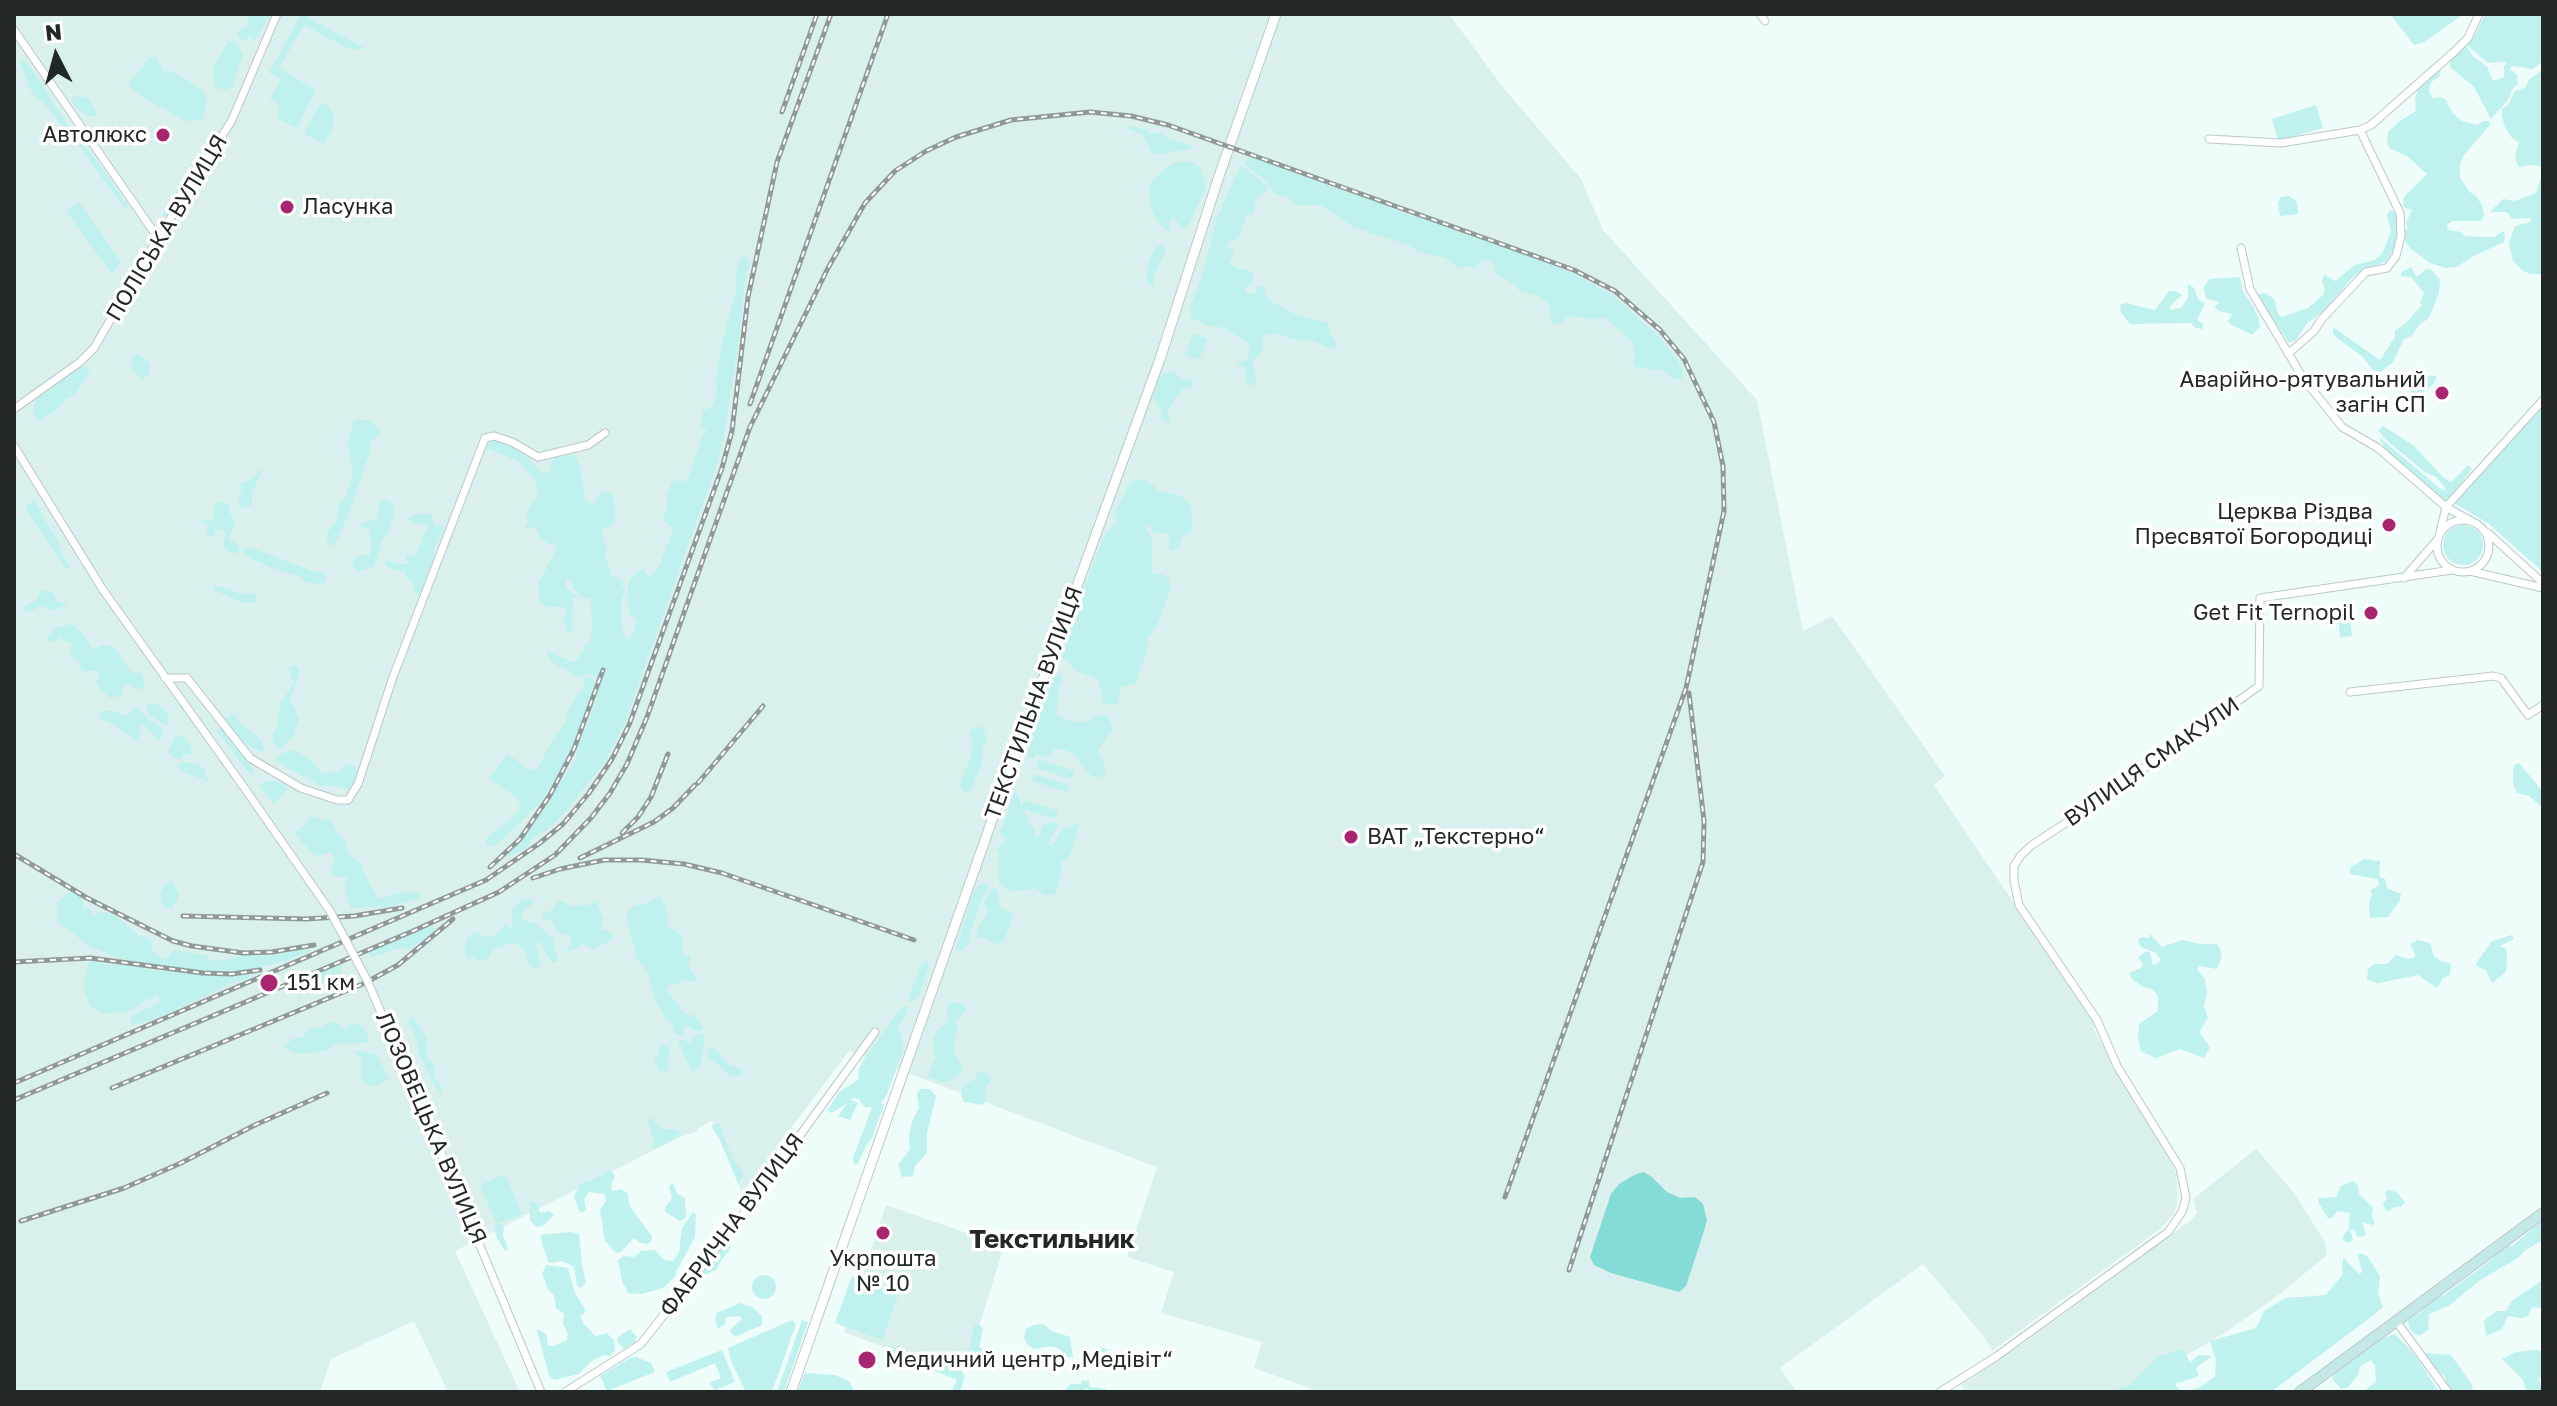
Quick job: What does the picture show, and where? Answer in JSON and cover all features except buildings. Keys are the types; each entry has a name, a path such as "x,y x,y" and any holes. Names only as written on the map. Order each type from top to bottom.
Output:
{"main road":[{"path":"2300,1392 2543,1213"}],"street":[{"name":"ПОЛІСЬКА ВУЛИЦЯ","path":"14,409 80,362 94,348 232,120 277,14"},
{"name":"ТЕКСТИЛЬНА ВУЛИЦЯ","path":"791,1392 1004,786 1160,359 1224,160 1276,14"},
{"path":"2209,139 2281,143 2360,130 2371,125 2468,38 2479,14"},
{"path":"14,30 158,238"},
{"path":"2288,354 2314,331 2366,272 2387,268 2396,256 2401,236 2400,213 2360,130"},
{"path":"2241,248 2250,289 2303,378 2342,427 2378,448 2446,507 2485,530 2543,585"},
{"path":"2543,400 2446,507 2439,536 2439,558 2452,570 2543,585"},
{"path":"165,678 187,678 250,758 301,788 337,800 348,800 358,784 393,677 485,438 494,436 512,442 538,457 588,445 605,433"},
{"name":"ЛОЗОВЕЦЬКА ВУЛИЦЯ","path":"14,446 86,564 330,911 367,980 541,1392"},
{"path":"2404,578 2454,521 2471,521"},
{"path":"2470,571 2478,568 2488,555 2490,546 2485,530"},
{"name":"ВУЛИЦЯ СМАКУЛИ","path":"1940,1392 1997,1356 2168,1232 2182,1212 2186,1198 2180,1168 2117,1066 2097,1020 2019,905 2014,866 2032,845 2259,686 2260,598 2452,570"},
{"path":"2350,692 2493,676 2501,678 2528,715 2543,705"},
{"name":"ФАБРИЧНА ВУЛИЦЯ","path":"565,1392 641,1344 745,1211 875,1032"},
{"path":"2396,1321 2448,1392"}],"shaded area":[{"path":"14,14 1449,14 1502,86 1581,179 1603,230 1757,400 1803,631 1832,616 1945,776 1934,785 2094,1022 2094,1030 2170,1158 2176,1173 2177,1205 2174,1214 2160,1229 1992,1351 1985,1338 1923,1264 1780,1368 1797,1392 1321,1392 1254,1368 1262,1342 1161,1313 1174,1272 1127,1257 1157,1167 849,1051 742,1193 712,1121 698,1131 680,1137 455,1251 520,1392 448,1392 414,1321 331,1359 320,1392 14,1392"},
{"path":"248,14 271,14 254,41 250,34 248,39 241,40 237,33 247,27"},
{"path":"301,14 365,48 347,48 304,25 279,68 316,90 297,128 277,119 280,109 270,99 281,79 269,73"},
{"path":"2390,14 2464,14 2424,42 2414,45"},
{"path":"2485,14 2543,14 2543,61 2533,69 2512,66 2510,69 2517,75 2518,83 2491,119 2474,87 2450,67 2451,56 2459,47 2467,47 2487,67 2493,81 2504,77 2507,62 2488,63 2467,45"},
{"path":"235,41 243,55 232,86 226,90 219,89 214,85 213,67 228,42"},
{"path":"150,57 156,57 164,71 171,71 204,91 207,101 203,120 186,121 147,100 128,85"},
{"path":"23,61 35,74 73,133 69,134 31,91 20,62"},
{"path":"2543,69 2543,167 2518,167 2515,157 2519,142 2505,127 2502,109 2509,104 2514,92 2526,87 2529,80"},
{"path":"2441,70 2440,76 2431,82 2429,91 2432,98 2446,100 2452,113 2462,121 2478,125 2489,121 2490,125 2460,164 2460,178 2482,205 2484,215 2481,221 2452,221 2447,225 2448,230 2461,232 2464,236 2481,237 2494,237 2504,231 2505,236 2504,242 2457,267 2446,268 2430,263 2410,248 2400,233 2408,229 2406,223 2412,210 2403,207 2404,197 2427,174 2407,156 2389,148 2387,139 2388,132 2416,111 2415,99 2419,86"},
{"path":"72,98 88,98 98,116 87,116 74,106"},
{"path":"321,102 329,106 334,117 332,131 323,144 304,133"},
{"path":"2316,105 2323,128 2278,141 2272,119"},
{"path":"1125,126 1145,129 1151,134 1161,132 1170,140 1190,145 1192,149 1159,154 1151,152 1143,135"},
{"path":"212,131 215,133 164,217 162,215"},
{"path":"83,142 128,205 124,208 79,145"},
{"path":"1254,157 1412,216 1487,239 1577,275 1616,298 1661,339 1678,361 1683,372 1681,380 1672,378 1662,370 1638,368 1633,364 1635,352 1632,342 1606,318 1567,316 1563,323 1555,324 1551,320 1549,303 1519,291 1517,286 1494,273 1496,268 1492,261 1482,260 1476,268 1465,266 1461,269 1445,258 1419,252 1408,245 1353,227 1321,205 1298,206 1288,197 1275,194 1264,179 1244,164"},
{"path":"1185,161 1200,168 1206,186 1189,225 1182,229 1174,217 1169,223 1169,232 1157,221 1151,208 1149,187 1154,178 1172,164"},
{"path":"1241,165 1268,187 1258,196 1252,214 1247,214 1238,239 1230,241 1227,246 1234,252 1229,263 1239,269 1248,269 1253,274 1253,283 1244,289 1247,294 1255,293 1259,285 1264,286 1270,301 1299,316 1328,323 1336,343 1335,350 1309,339 1299,341 1274,333 1263,336 1262,351 1252,363 1256,380 1254,386 1246,383 1246,370 1236,362 1247,361 1250,349 1247,342 1224,328 1205,325 1191,317 1191,305 1201,280 1217,218"},
{"path":"2543,171 2543,274 2530,274 2513,261 2509,243 2515,226 2530,222 2532,218 2512,219 2507,212 2490,212 2503,199 2515,201 2536,193"},
{"path":"2289,196 2297,202 2298,214 2280,216 2278,203 2281,197"},
{"path":"79,202 121,262 112,274 66,211"},
{"path":"2390,210 2397,212 2400,224 2396,245 2390,256 2351,279 2324,312 2308,322 2296,340 2289,343 2258,297 2259,294 2266,293 2274,299 2278,314 2282,317 2308,308 2323,295 2324,274 2335,281 2355,265 2375,260 2382,254 2391,232 2387,215"},
{"path":"1164,245 1166,250 1154,275 1153,288 1146,281 1149,261 1156,247"},
{"path":"744,256 749,266 717,464 626,720 605,762 565,812 553,825 532,839 524,851 505,857 506,851 525,831 550,791 561,782 576,760 578,746 597,698 595,676 589,673 578,677 550,661 546,651 576,661 583,646 589,644 592,634 591,599 581,597 572,586 572,580 566,579 566,588 577,597 573,598 572,632 567,633 565,630 568,626 563,618 565,607 547,607 540,602 538,584 558,546 547,543 536,528 525,528 529,521 526,515 537,498 536,482 520,462 489,449 482,454 478,448 479,442 494,439 517,446 539,470 546,473 551,470 551,461 556,457 576,456 585,500 594,504 600,493 610,492 616,511 613,524 601,531 612,576 623,581 626,591 621,611 623,634 630,640 638,620 630,615 627,598 629,580 639,570 645,570 649,577 660,565 673,529 663,520 668,503 666,494 673,481 688,479 702,437 707,431 701,426 703,411 712,407 717,394 716,378 722,343 736,290 736,272"},
{"path":"2411,267 2417,277 2426,269 2432,270 2440,280 2439,293 2429,318 2419,325 2412,336 2404,339 2393,362 2379,373 2333,334 2333,327 2380,360 2395,337 2395,331 2422,305 2422,290 2411,277 2401,276 2401,272"},
{"path":"2240,277 2242,290 2259,320 2260,327 2252,335 2230,324 2228,321 2232,314 2219,311 2214,307 2220,302 2207,299 2205,295 2204,287 2210,279"},
{"path":"2188,284 2205,304 2197,320 2203,324 2203,329 2195,328 2191,323 2130,324 2121,313 2120,305 2126,303 2155,310 2169,291 2182,295 2169,307 2171,310 2181,308 2188,298"},
{"path":"1193,333 1207,339 1199,360 1185,355"},
{"path":"133,355 140,355 150,364 149,374 143,379 131,370"},
{"path":"85,367 90,372 74,396 66,398 58,409 41,420 36,418 33,410 37,399 77,368"},
{"path":"1172,371 1182,380 1192,379 1194,387 1184,388 1174,399 1168,411 1170,424 1161,419 1161,410 1153,397 1159,377"},
{"path":"2431,375 2437,377 2434,383 2417,399 2409,400 2406,397 2415,385"},
{"path":"2543,397 2543,572 2489,524 2454,503"},
{"path":"354,420 368,420 379,428 380,434 370,442 370,452 347,518 331,547 327,533 337,520 339,504 345,498 353,476 348,441"},
{"path":"2383,426 2413,445 2451,482 2468,465 2472,469 2448,501 2385,450 2379,437 2443,491 2446,489 2436,477 2425,472 2386,440 2378,430"},
{"path":"262,470 252,493 252,505 242,508 238,501 242,493 240,484"},
{"path":"1144,480 1157,491 1182,496 1191,506 1192,528 1182,538 1178,548 1172,550 1169,549 1169,535 1153,533 1150,524 1146,528 1152,540 1153,574 1168,577 1171,587 1157,625 1147,639 1148,650 1136,684 1121,687 1117,704 1108,705 1103,702 1098,679 1076,671 1062,658 1061,652 1084,597 1085,584 1104,536 1117,521 1116,511 1128,486 1133,481"},
{"path":"384,499 392,503 395,509 388,532 382,539 374,566 357,572 352,565 354,559 362,554 369,556 372,546 371,530 363,528 361,524 377,519 380,501"},
{"path":"34,501 59,543 70,568 67,570 26,509 25,506"},
{"path":"215,503 229,505 236,523 230,540 238,545 240,551 234,554 224,549 224,530 215,528 215,537 211,537 207,535 207,524 196,518 212,521"},
{"path":"431,513 435,526 443,525 444,529 434,548 434,560 429,568 426,586 419,595 405,571 390,569 383,562 389,560 409,564 405,556 417,555 427,524 413,523 408,519 412,515"},
{"path":"2463,525 2477,531 2483,545 2477,559 2463,565 2449,559 2443,545 2449,531"},
{"path":"244,548 322,572 326,575 326,582 305,582 302,577 248,557 242,551"},
{"path":"214,587 242,594 255,593 257,601 244,603 214,590"},
{"path":"41,590 52,592 57,602 69,602 55,611 41,606 25,612 24,607 35,601"},
{"path":"2350,615 2352,636 2340,637 2338,617"},
{"path":"72,624 83,634 92,650 105,644 115,648 132,673 141,673 144,686 136,689 128,683 123,687 122,696 109,698 96,683 100,671 82,671 78,660 71,657 74,649 70,645 72,643 59,637 55,642 47,641 58,627"},
{"path":"296,666 300,672 290,700 299,719 292,737 281,749 273,742 272,736 277,728 280,704 294,683 288,668"},
{"path":"1061,672 1063,679 1056,715 1072,722 1089,722 1097,716 1107,715 1113,728 1098,750 1106,768 1099,778 1091,776 1074,754 1065,750 1055,749 1046,757 1037,754 1032,759 1027,757 1052,678"},
{"path":"585,677 594,681 594,692 578,740 543,799 501,842 489,847 487,837 521,807 517,798 489,779 507,754 523,768 537,770 566,722 576,696 583,690"},
{"path":"149,703 164,708 169,718 168,724 149,715 146,709"},
{"path":"132,709 138,709 163,730 158,740 140,723 141,730 136,741 102,720 98,714 113,711 126,716"},
{"path":"231,714 236,715 239,723 262,740 264,751 235,738 224,721"},
{"path":"977,726 983,729 988,740 981,747 980,769 971,791 965,793 960,785 972,752 973,742 969,732"},
{"path":"219,728 226,730 251,765 254,775 244,767 217,731"},
{"path":"175,736 183,736 190,743 193,754 184,754 181,759 176,759 168,752"},
{"path":"294,750 312,761 323,774 340,771 347,764 360,772 360,778 351,790 333,785 322,786 275,761 277,755"},
{"path":"1039,759 1074,771 1071,779 1036,768"},
{"path":"183,762 204,768 208,782 182,771 177,765"},
{"path":"2519,763 2543,792 2543,808 2529,796 2517,793 2513,770 2514,765"},
{"path":"1034,774 1069,785 1067,792 1032,781"},
{"path":"275,781 288,788 274,804 259,786 263,782"},
{"path":"1014,791 1019,796 1021,807 1024,800 1058,811 1055,819 1024,809 1029,825 1035,827 1038,838 1042,826 1053,822 1058,824 1048,845 1053,846 1062,829 1079,823 1071,853 1068,859 1062,861 1055,895 1044,895 1036,888 1013,892 999,884 999,854 996,848 1005,844 1006,839 1000,830"},
{"path":"310,816 321,820 331,818 335,830 345,840 349,854 361,863 378,899 399,893 415,892 422,896 389,907 351,908 344,887 347,877 337,877 331,872 335,860 333,855 329,852 318,856 313,854 294,833 306,825"},
{"path":"2364,859 2380,861 2379,876 2385,879 2387,888 2401,894 2388,917 2370,918 2371,890 2379,885 2378,879 2350,874 2350,868"},
{"path":"173,882 179,895 173,908 163,906 160,895 165,883"},
{"path":"983,883 989,886 981,899 968,942 963,950 955,950 975,888"},
{"path":"993,887 998,892 1000,907 1014,914 1004,941 994,944 986,938 977,937 977,930 988,912 984,902"},
{"path":"70,891 81,897 83,909 91,909 94,917 100,911 118,917 138,936 148,938 152,941 152,950 162,959 167,959 176,950 206,955 212,961 247,953 267,956 307,948 311,951 245,971 184,970 140,964 91,947 60,924 57,920 57,903"},
{"path":"659,896 669,920 667,925 683,936 683,956 691,956 688,966 698,979 694,982 681,980 676,985 669,985 667,990 684,1013 696,1016 703,1027 702,1031 695,1031 686,1025 682,1035 674,1034 673,1024 666,1020 654,997 648,972 637,958 626,918 630,908"},
{"path":"531,898 534,903 522,912 522,918 533,922 553,938 558,961 552,963 539,941 536,944 541,965 534,969 524,948 513,943 494,949 487,959 468,959 464,950 472,933 477,932 483,937 496,935 505,924 512,928 512,909 521,900"},
{"path":"560,901 573,906 596,901 604,920 600,930 605,929 613,936 610,941 593,949 582,944 568,952 567,948 572,944 570,937 558,934 552,921 544,918 542,913 553,910"},
{"path":"432,927 436,930 410,949 400,948 372,957 369,955 369,952 396,939 403,939 411,930"},
{"path":"2150,934 2162,947 2182,940 2217,944 2220,948 2222,957 2217,969 2200,966 2197,969 2205,979 2207,992 2204,1006 2208,1018 2199,1032 2210,1047 2204,1058 2180,1049 2156,1058 2141,1051 2139,1024 2158,1011 2158,998 2151,989 2133,980 2129,973 2141,968 2143,964 2138,958 2145,952 2151,955 2152,964 2161,960 2156,953 2141,947 2138,940 2141,937 2149,938"},
{"path":"2512,935 2514,939 2500,946 2506,949 2506,972 2492,983 2486,970 2476,966 2477,962 2492,941"},
{"path":"2418,940 2430,943 2434,956 2451,964 2450,975 2443,978 2438,987 2418,975 2378,983 2367,980 2368,969 2374,964 2387,964 2396,955 2408,959 2415,957 2410,944"},
{"path":"928,961 928,970 918,997 910,1003 908,1000 922,962"},
{"path":"89,963 110,965 128,963 150,970 172,972 253,975 156,1019 132,1025 132,1016 159,1003 159,998 155,996 148,1001 145,998 129,1011 103,1014 91,1007 85,994 84,981"},
{"path":"336,964 342,966 340,975 305,986 286,988 287,984"},
{"path":"951,1002 962,1003 966,1009 955,1023 959,1029 954,1053 963,1069 957,1077 940,1082 927,1077 936,1057 933,1038 948,1022 947,1008"},
{"path":"902,1007 907,1007 898,1027 903,1051 881,1103 884,1105 872,1138 858,1164 854,1165 853,1158 872,1107 864,1107 859,1099 852,1098 858,1103 850,1120 838,1116 847,1103 830,1113 828,1110 839,1092 858,1080 864,1059"},
{"path":"410,1016 416,1020 427,1039 427,1059 435,1065 434,1077 442,1087 441,1093 418,1050 418,1041 408,1022"},
{"path":"328,1022 346,1029 358,1024 365,1029 369,1039 365,1043 336,1044 327,1050 311,1053 296,1053 284,1048 292,1039 302,1037 309,1029 322,1028"},
{"path":"702,1033 705,1036 701,1063 698,1069 691,1071 679,1040 685,1040 690,1045 692,1038"},
{"path":"659,1045 669,1049 668,1071 660,1071 654,1060"},
{"path":"714,1048 729,1065 742,1069 743,1073 740,1076 728,1075 708,1058 708,1049"},
{"path":"355,1050 377,1055 389,1079 373,1087 363,1081 360,1075 362,1058 355,1054"},
{"path":"978,1072 990,1076 991,1081 984,1090 986,1098 983,1105 964,1102 961,1096 962,1085 974,1080"},
{"path":"920,1089 930,1089 936,1096 927,1133 927,1153 915,1166 913,1176 902,1177 898,1165 910,1149 909,1135 919,1108 917,1094"},
{"path":"652,1118 661,1129 675,1129 680,1132 679,1136 654,1149 650,1146 655,1143 648,1123 648,1119"},
{"path":"719,1123 733,1160 743,1172 743,1178 738,1183 713,1129 712,1125"},
{"path":"774,1148 781,1148 783,1153 764,1179 752,1184 752,1176 765,1164"},
{"path":"2256,1149 2292,1190 2325,1242 2327,1255 2276,1297 2221,1335 2123,1392 1966,1392 1961,1385 2027,1341 2190,1221 2197,1213 2193,1199"},
{"path":"608,1171 615,1176 612,1191 621,1189 628,1194 630,1207 652,1236 648,1244 634,1238 621,1252 616,1253 605,1241 600,1210 606,1201 605,1194 589,1192 584,1199 586,1210 582,1213 579,1210 574,1197 580,1184"},
{"path":"1643,1172 1667,1192 1680,1198 1695,1197 1703,1204 1707,1220 1704,1231 1686,1286 1679,1292 1611,1273 1594,1265 1590,1257 1611,1194 1619,1184"},
{"path":"505,1174 522,1214 497,1224 504,1225 503,1235 508,1249 505,1251 497,1238 494,1229 497,1225 480,1185"},
{"path":"2353,1181 2358,1185 2359,1194 2373,1208 2375,1223 2362,1222 2366,1234 2363,1237 2350,1229 2353,1240 2348,1243 2343,1236 2349,1228 2350,1213 2337,1211 2332,1218 2328,1218 2319,1204 2319,1198 2336,1197 2341,1186"},
{"path":"673,1183 677,1193 685,1198 686,1218 680,1221 665,1212 672,1198 669,1186"},
{"path":"2385,1192 2396,1192 2405,1202 2401,1207 2386,1211 2383,1204 2387,1198"},
{"path":"530,1202 537,1203 540,1213 549,1211 554,1215 543,1226 537,1227 530,1221"},
{"path":"886,1205 1004,1246 966,1369 881,1346 844,1332"},
{"path":"693,1212 696,1214 695,1237 675,1277 656,1290 628,1293 618,1260 624,1256 634,1257 641,1251 655,1250 664,1260 673,1261 679,1252 682,1228"},
{"path":"2543,1220 2543,1240 2480,1280 2450,1305 2429,1314 2428,1330 2419,1336 2411,1331 2407,1320 2420,1312 2426,1302 2444,1295 2492,1259 2500,1247 2512,1246"},
{"path":"545,1234 579,1234 586,1282 581,1288 577,1286 574,1267 562,1261 549,1263 542,1243 541,1236"},
{"path":"729,1238 733,1239 729,1251 716,1270 705,1275 703,1272 707,1265"},
{"path":"2358,1255 2367,1256 2380,1276 2378,1294 2383,1307 2371,1317 2271,1392 2185,1392 2201,1387 2215,1376 2216,1360 2210,1341 2256,1328 2264,1311 2286,1298 2326,1295 2342,1275 2343,1257 2359,1274 2362,1272"},
{"path":"546,1265 568,1268 575,1293 586,1311 581,1317 583,1323 595,1336 607,1333 614,1341 615,1350 610,1356 593,1360 578,1374 554,1380 549,1375 537,1331 546,1334 548,1345 553,1346 567,1340 568,1334 563,1324 564,1314 556,1308 554,1296 542,1274"},
{"path":"764,1275 773,1278 776,1287 773,1296 764,1299 755,1296 752,1287 755,1278"},
{"path":"852,1276 899,1293 882,1340 835,1323"},
{"path":"2543,1280 2542,1308 2532,1307 2528,1316 2521,1318 2508,1316 2502,1329 2486,1336 2484,1320 2497,1311 2506,1311 2513,1300"},
{"path":"740,1303 752,1307 762,1316 762,1325 737,1336 730,1330 742,1319 739,1316 726,1317 725,1324 718,1329 717,1313"},
{"path":"792,1320 796,1324 772,1392 746,1392 728,1348"},
{"path":"802,1320 808,1322 784,1392 777,1392"},
{"path":"978,1324 983,1328 979,1348 986,1349 988,1353 987,1358 976,1364 967,1359 974,1326"},
{"path":"1043,1324 1052,1331 1070,1337 1073,1357 1063,1357 1060,1349 1051,1346 1034,1349 1028,1345 1024,1338 1026,1329"},
{"path":"630,1329 637,1337 624,1349 617,1341 618,1337"},
{"path":"2395,1334 2415,1355 2439,1392 2363,1392 2376,1382 2375,1366 2371,1360 2360,1366 2358,1375 2348,1387 2341,1389 2332,1379 2361,1352"},
{"path":"891,1346 960,1369 965,1376 960,1392 951,1392 957,1380 917,1364 888,1358 885,1352"},
{"path":"1100,1347 1108,1350 1107,1366 1103,1369 1095,1367 1093,1362"},
{"path":"2184,1349 2190,1363 2198,1355 2212,1356 2196,1368 2199,1376 2175,1384 2181,1392 2105,1392 2129,1386 2159,1356"},
{"path":"722,1350 735,1382 715,1390 709,1383 721,1378 715,1363 670,1382 666,1372"},
{"path":"2516,1352 2543,1352 2543,1380 2538,1376 2543,1392 2527,1392 2523,1380 2502,1359"},
{"path":"2427,1353 2451,1355 2474,1392 2450,1392 2446,1378 2425,1360"},
{"path":"636,1357 651,1363 655,1372 607,1391 600,1376"},
{"path":"805,1373 835,1375 849,1381 853,1389 850,1392 797,1392"},
{"path":"1082,1380 1089,1381 1090,1387 1106,1389 1106,1392 1089,1392 1088,1388 1078,1392 1064,1391"}],"railway":[{"path":"782,112 817,14"},
{"path":"14,1083 486,880 563,824 589,793 612,759 629,725 722,468 732,431 748,297 777,162 831,14"},
{"path":"750,404 888,14"},
{"path":"14,1100 413,931 499,892 555,855 591,818 627,764 647,717 750,427 828,268 865,203 895,171 956,137 1011,120 1090,112 1131,116 1168,125 1574,270 1615,291 1660,330 1684,359 1714,422 1723,466 1724,511 1686,688 1505,1197"},
{"path":"490,867 520,839 550,795 574,749 603,670"},
{"path":"1569,1270 1703,862 1704,821 1689,693"},
{"path":"698,783 763,706"},
{"path":"622,833 638,817 651,797 668,754"},
{"path":"580,858 654,822 695,785"},
{"path":"14,854 87,898 173,941 243,953 314,945"},
{"path":"533,878 604,860 684,864 722,873 914,940"},
{"path":"183,916 306,919 354,916 402,908"},
{"path":"112,1088 365,983 398,965 453,919"},
{"path":"14,962 90,958 203,973 232,974 260,970"},
{"path":"21,1221 124,1188 327,1093"}],"place":[{"name":"Автолюкс","path":"163,135"},
{"name":"Ласунка","path":"287,207"},
{"name":"Аварійно-рятувальний загін СП","path":"2442,393"},
{"name":"Церква Різдва Пресвятої Богородиці","path":"2389,525"},
{"name":"Get Fit Ternopil","path":"2371,613"},
{"name":"ВАТ „Текстерно“","path":"1351,837"},
{"name":"151 км","path":"269,983"},
{"name":"Укрпошта № 10","path":"883,1233"},
{"name":"Медичний центр „Медівіт“","path":"867,1360"}],"district":[{"name":"Текстильник","path":"1052,1240"}]}
